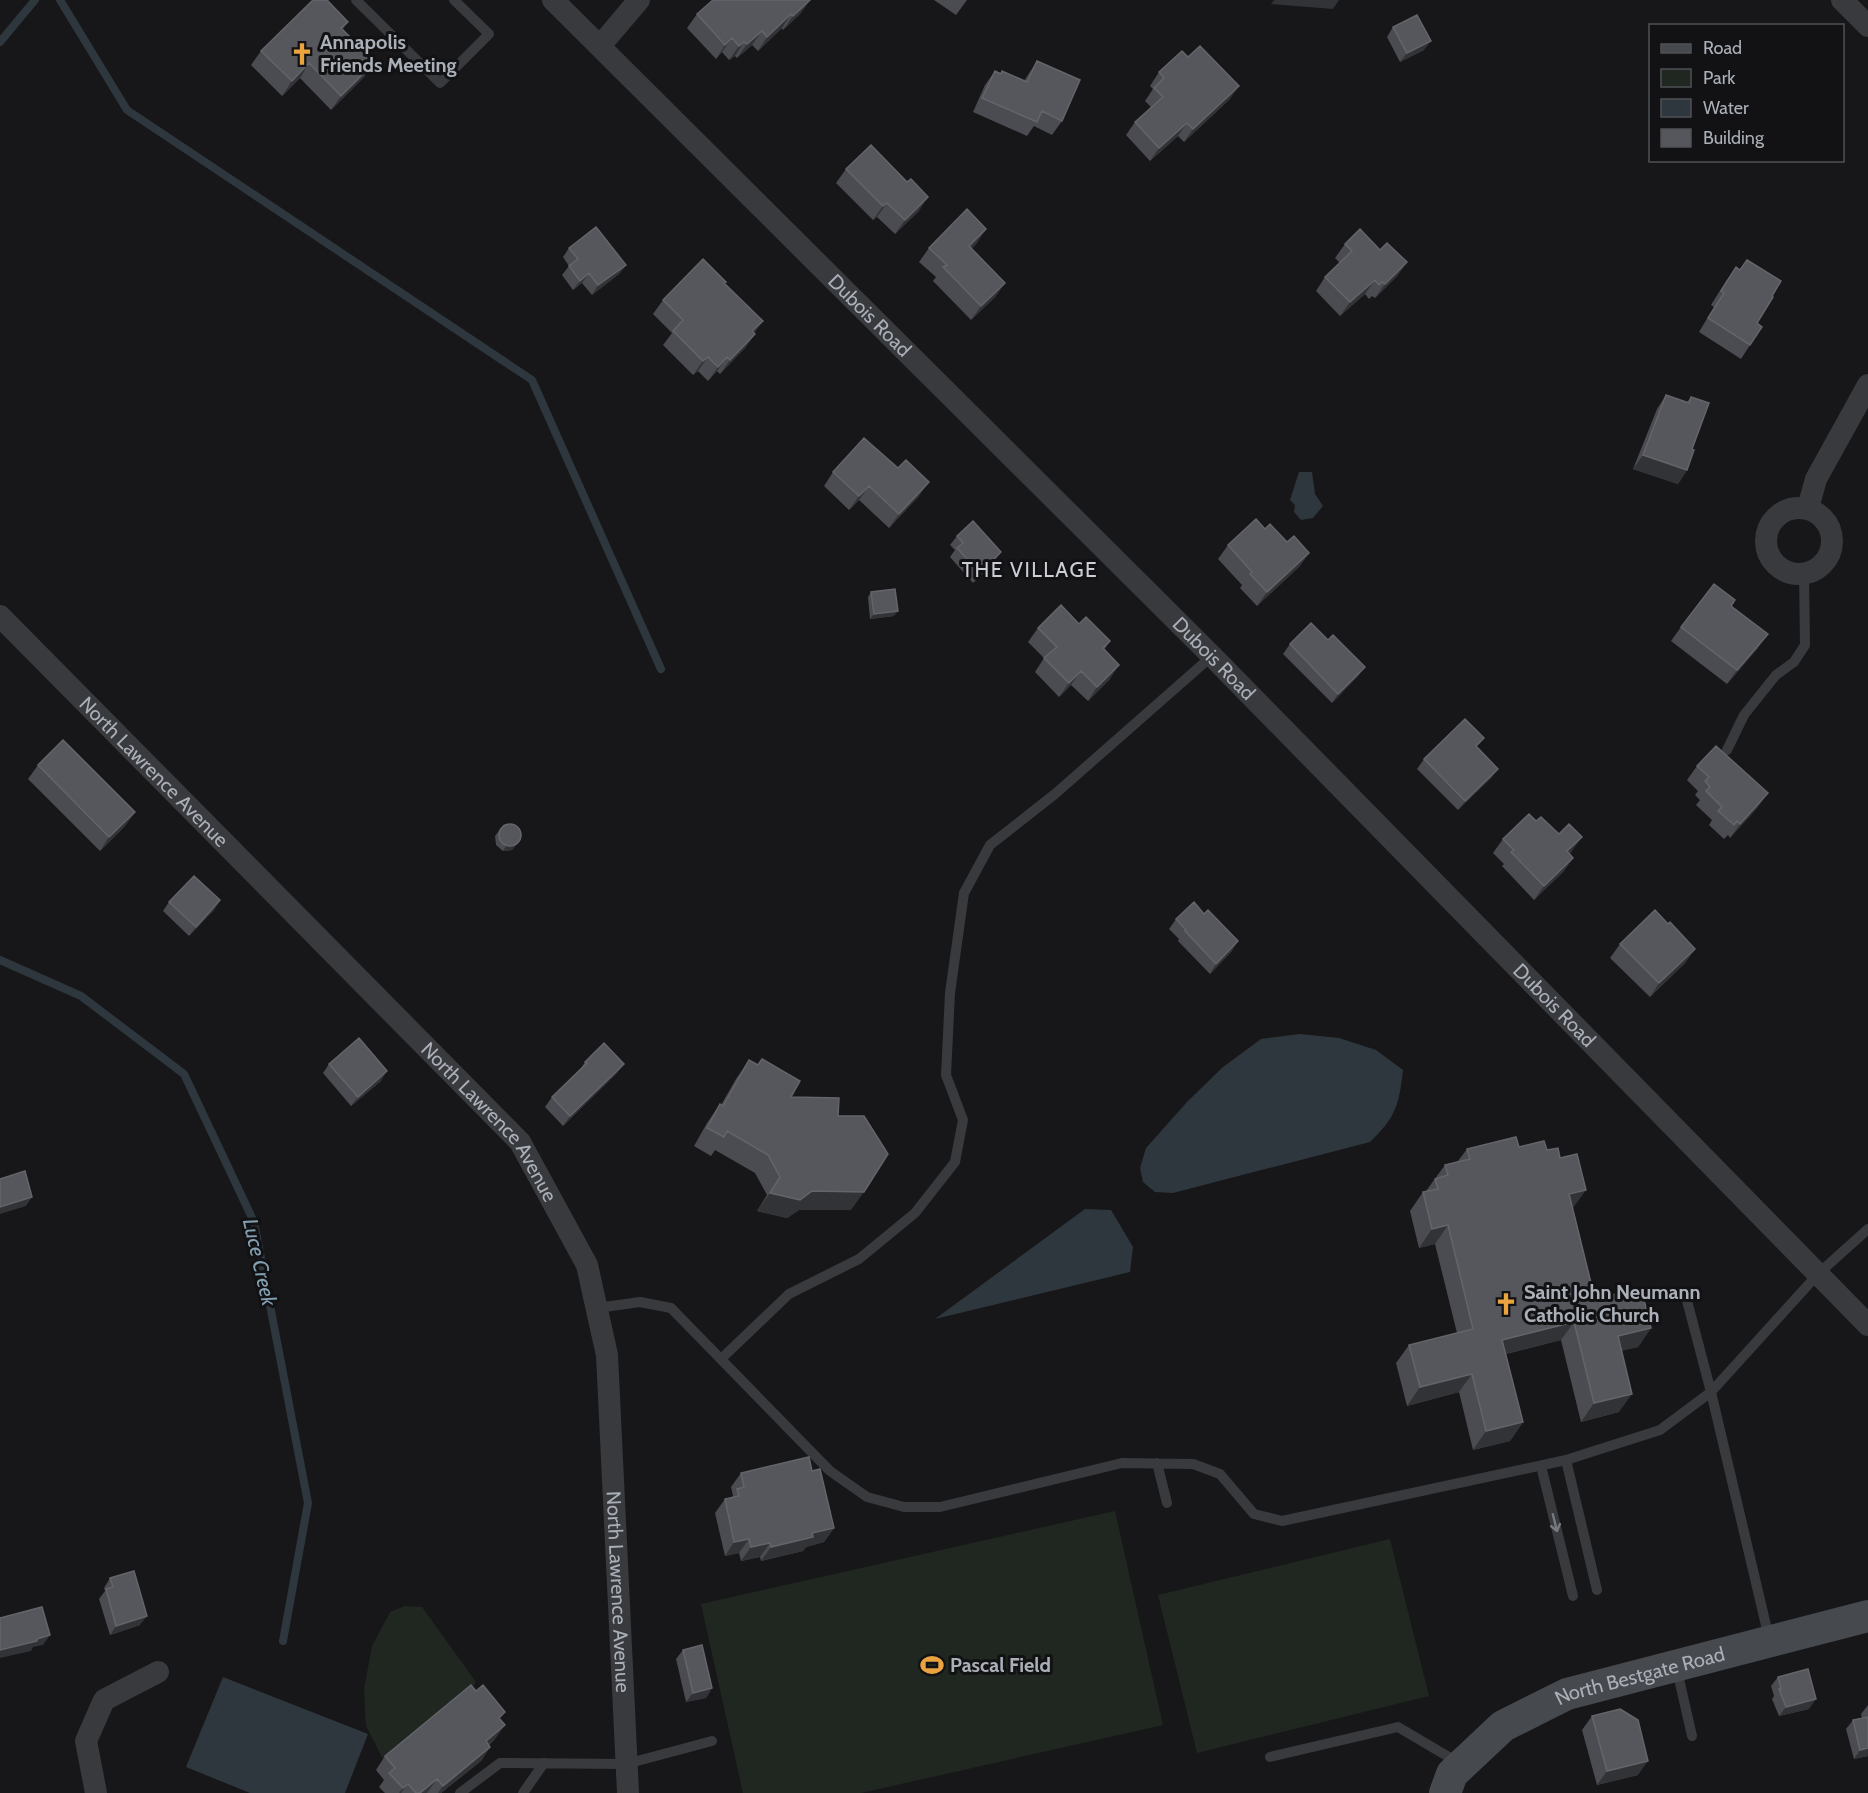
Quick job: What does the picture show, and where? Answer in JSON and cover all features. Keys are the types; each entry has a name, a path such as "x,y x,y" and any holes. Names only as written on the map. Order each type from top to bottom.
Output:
{"main road":[{"name":"North Bestgate Road","path":"1445,1793 1452,1774 1503,1726 1567,1694 1868,1616"}],"street":[{"name":"Dubois Road","path":"553,0 1212,656 1868,1325"},
{"path":"600,46 639,0"},
{"path":"1842,0 1868,26"},
{"path":"1808,508 1816,479 1868,385"},
{"path":"1795,508 1808,508 1820,514 1828,524 1833,536 1832,549 1826,561 1816,570 1804,573 1791,573 1779,567 1770,557 1766,545 1767,532 1773,520 1783,512 1795,508"},
{"name":"North Lawrence Avenue","path":"0,616 520,1142 587,1265 607,1355 628,1793"},
{"path":"96,1793 86,1741 104,1700 158,1672"}],"lane":[{"path":"356,0 440,83 489,34 454,0"},
{"path":"1727,750 1744,715 1776,675 1794,662 1805,645 1804,573"},
{"path":"721,1359 789,1294 860,1260 915,1213 954,1162 963,1120 946,1075 950,993 964,892 990,845 1055,794 1212,656"},
{"path":"597,1308 640,1302 671,1308 830,1471 867,1497 904,1508 940,1507 1122,1463 1193,1464 1220,1474 1254,1514 1282,1521 1566,1460 1660,1430 1711,1392 1818,1274 1868,1229"},
{"path":"1685,1293 1770,1641"},
{"path":"1566,1460 1597,1590"},
{"path":"1157,1463 1167,1503"},
{"path":"1541,1466 1573,1596"},
{"path":"1676,1666 1692,1736"},
{"path":"1269,1757 1398,1727 1462,1765"},
{"path":"460,1793 500,1763 626,1764 712,1742"},
{"path":"523,1793 543,1763"}],"green space":[{"name":"Pascal Field","path":"1115,1511 1163,1725 861,1793 743,1793 701,1604"},
{"path":"1390,1539 1429,1696 1197,1753 1158,1595"},
{"path":"405,1606 422,1607 476,1682 469,1693 385,1763 366,1726 364,1689 372,1646 390,1612"}],"water":[{"path":"1299,472 1312,472 1315,494 1323,506 1313,518 1301,520 1294,512 1295,505 1290,500"},
{"path":"1300,1034 1339,1038 1376,1050 1403,1070 1395,1110 1386,1125 1370,1142 1173,1193 1155,1192 1143,1182 1140,1168 1146,1148 1187,1102 1223,1067 1261,1039"},
{"path":"1085,1209 1111,1210 1133,1247 1130,1272 935,1319"},
{"path":"223,1677 368,1734 345,1793 250,1793 186,1767"}],"building":[{"name":"Annapolis Friends Meeting","path":"313,0 327,0 348,22 341,28 375,62 341,96 309,63 292,81 261,51"},
{"path":"713,0 810,0 767,37 762,31 747,44 744,42 739,46 732,38 725,45 697,14"},
{"path":"1417,15 1431,41 1407,53 1393,27"},
{"path":"1200,46 1239,86 1193,129 1187,123 1159,148 1135,122 1163,97 1154,88 1164,78 1159,72 1182,51 1188,57"},
{"path":"1037,61 1080,80 1062,121 1042,111 1037,122 982,98 995,71 1001,74 1002,71 1027,82"},
{"path":"871,145 907,182 911,179 928,197 905,220 887,203 883,206 846,169"},
{"path":"967,209 986,229 969,246 1005,283 981,306 943,267 947,265 929,248"},
{"path":"596,227 626,265 598,285 589,273 580,281 569,266 578,259 569,248"},
{"path":"1360,229 1380,250 1387,243 1407,262 1385,284 1382,282 1379,285 1375,280 1350,302 1325,277 1352,251 1345,244"},
{"path":"703,259 763,321 752,331 755,334 730,360 727,357 718,367 708,357 703,361 673,331 683,320 663,300"},
{"path":"1747,260 1781,281 1757,323 1762,327 1750,345 1708,318 1724,293 1721,291 1736,267 1740,270"},
{"path":"1666,395 1689,403 1691,397 1709,403 1692,449 1694,450 1687,470 1643,455"},
{"path":"864,438 898,468 906,460 929,482 899,514 869,486 859,496 833,472"},
{"path":"1256,519 1265,529 1270,524 1287,542 1294,536 1309,553 1267,592 1228,545"},
{"path":"973,521 1001,552 980,573 957,548 963,543 957,536"},
{"path":"1714,584 1735,600 1731,606 1768,634 1737,670 1681,627"},
{"path":"895,589 898,611 874,614 871,592"},
{"path":"1061,605 1079,624 1086,617 1110,641 1103,648 1119,665 1097,687 1081,671 1069,683 1044,658 1057,647 1038,628"},
{"path":"1311,623 1328,640 1333,635 1365,667 1338,694 1290,644"},
{"path":"1465,719 1484,738 1476,746 1498,769 1465,801 1424,759"},
{"path":"63,740 135,812 109,837 38,765"},
{"path":"1716,746 1768,793 1740,824 1737,821 1734,825 1718,811 1722,807 1706,791 1710,787 1705,781 1709,777 1697,766"},
{"path":"1529,814 1536,821 1541,817 1559,834 1569,824 1582,837 1567,851 1573,858 1544,886 1511,852 1514,850 1503,839"},
{"path":"510,824 518,827 521,835 518,843 510,846 502,843 499,835 502,827"},
{"path":"194,876 220,900 196,927 169,902"},
{"path":"1194,902 1204,914 1208,910 1238,941 1216,964 1176,919"},
{"path":"1655,910 1668,924 1670,922 1695,949 1659,983 1620,944"},
{"path":"359,1038 387,1071 358,1097 329,1064"},
{"path":"604,1043 624,1064 570,1116 552,1097"},
{"path":"762,1059 800,1081 791,1097 839,1098 838,1116 864,1116 888,1154 864,1192 812,1191 800,1200 770,1193 780,1177 768,1155 727,1131 724,1137 707,1128 720,1104 723,1106 749,1060 758,1065"},
{"name":"Saint John Neumann Catholic Church","path":"1516,1137 1519,1147 1544,1141 1547,1150 1558,1148 1560,1158 1577,1154 1586,1190 1569,1194 1595,1299 1641,1288 1651,1328 1618,1336 1632,1394 1594,1403 1574,1322 1502,1340 1523,1422 1486,1431 1472,1374 1420,1387 1409,1345 1473,1329 1448,1225 1432,1229 1423,1192 1438,1189 1435,1179 1448,1175 1445,1165 1470,1159 1467,1149"},
{"path":"25,1171 32,1197 0,1207 0,1179"},
{"path":"809,1457 812,1471 820,1469 834,1528 812,1533 813,1537 771,1547 770,1543 751,1547 749,1539 734,1542 725,1499 739,1496 737,1489 744,1487 741,1473"},
{"path":"134,1571 147,1616 116,1626 106,1589 113,1587 110,1578"},
{"path":"42,1607 50,1635 37,1639 37,1641 0,1650 0,1618"},
{"path":"702,1645 712,1688 693,1693 683,1650"},
{"path":"1808,1669 1816,1699 1786,1707 1779,1689 1781,1689 1778,1677"},
{"path":"471,1685 476,1691 483,1685 505,1712 499,1718 505,1725 486,1741 490,1747 443,1786 437,1779 420,1793 416,1793 408,1784 403,1788 389,1773 395,1768 385,1756"},
{"path":"1620,1709 1638,1720 1648,1761 1607,1771 1592,1716"},
{"path":"1868,1717 1868,1748 1860,1750 1853,1720"}],"waterway":[{"name":"Luce Creek","path":"0,42 35,0"},
{"path":"60,0 127,110 532,380 661,669"},
{"name":"Luce Creek","path":"0,960 81,996 184,1074 254,1222 308,1503 283,1641"}],"place":[{"name":"Annapolis Friends Meeting","path":"302,54"},
{"name":"Saint John Neumann Catholic Church","path":"1506,1304"},
{"name":"Pascal Field","path":"932,1665"}],"district":[{"name":"THE VILLAGE","path":"1030,569"}]}
